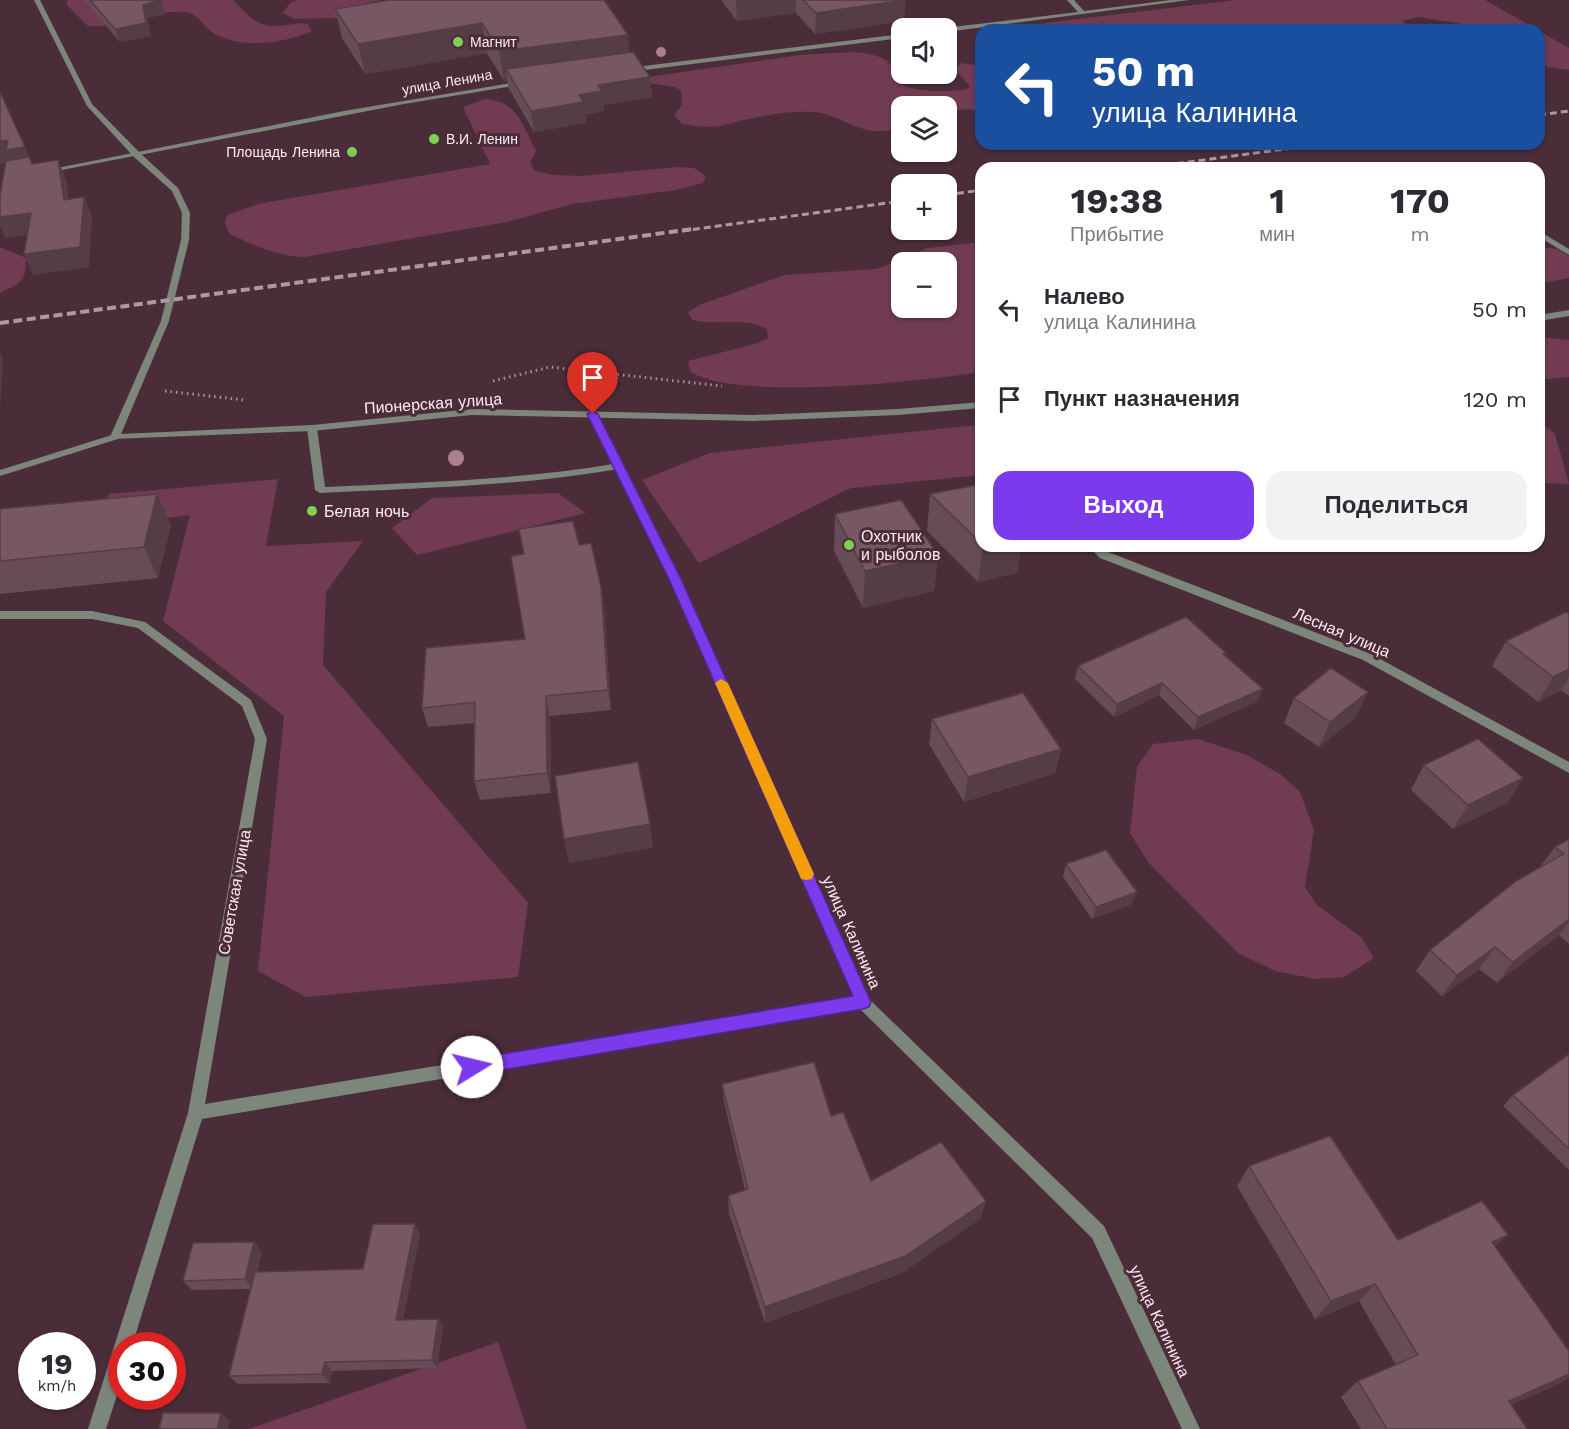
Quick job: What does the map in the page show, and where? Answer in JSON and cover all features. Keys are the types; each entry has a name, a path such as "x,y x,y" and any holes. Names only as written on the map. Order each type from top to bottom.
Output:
{"street":[{"path":"36,0 53,29 89,105 137,155 175,190 186,213 185,240 167,314 115,437"},
{"path":"1070,0 1083,13"},
{"path":"994,24 1186,0"},
{"path":"957,29 975,26"},
{"path":"617,72 891,37"},
{"name":"улица Ленина","path":"32,173 137,155 274,126 487,88 534,82"},
{"path":"1545,237 1569,253"},
{"path":"1545,317 1569,313"},
{"name":"Пионерская улица","path":"0,473 115,437 312,428 472,412 753,418 898,412 975,406"},
{"name":"улица Калинина","path":"593,414 675,579 863,1002 1098,1232 1191,1429"},
{"path":"312,428 320,490 431,484 486,484 573,475 619,466"},
{"name":"Лесная улица","path":"1101,552 1367,657 1569,768"},
{"name":"Советская улица","path":"0,615 92,615 141,626 247,703 261,739 196,1113 127,1332"},
{"path":"196,1113 863,1002"},
{"path":"97,1429 108,1395"}],"path":[{"path":"133,390 186,392 249,401"}],"shaded area":[{"path":"67,0 233,0 250,17 263,25 302,23 308,24 312,31 290,39 265,43 240,42 217,35 190,13 184,12 160,14 112,25 88,26 67,5"},
{"path":"298,0 381,0 351,7 337,18 294,19 283,13 290,3"},
{"path":"1236,0 1485,0 1527,24 1460,24 1418,17 1402,21 1407,24 1043,24"},
{"path":"1545,34 1569,48 1569,70 1545,66"},
{"path":"853,52 875,55 889,63 891,84 924,90 967,89 970,86 957,72 957,66 961,63 975,65 975,110 957,111 957,96 891,96 891,130 866,130 828,115 812,112 777,114 706,127 682,124 674,115 682,105 681,90 643,82 641,78 800,55"},
{"path":"485,99 505,104 518,116 536,151 530,162 535,171 554,175 581,176 678,167 694,168 706,176 703,183 676,190 572,204 507,222 304,257 266,250 229,233 225,222 227,215 258,204 490,164 463,107"},
{"path":"975,243 975,373 876,384 786,387 745,386 712,380 690,371 688,361 755,344 768,338 767,330 750,323 701,322 692,320 688,312 702,304 785,275 877,269 891,263 891,318 957,318 957,252 918,252 928,248"},
{"path":"0,247 26,258 25,272 21,281 0,293"},
{"path":"1545,248 1557,249 1569,256 1569,278 1545,283"},
{"path":"1545,338 1569,340 1569,377 1545,379"},
{"path":"975,425 975,476 851,488 699,563 642,480 710,453"},
{"path":"1545,426 1555,434 1569,484 1545,483"},
{"path":"278,479 266,546 363,541 326,592 323,665 528,903 518,977 306,997 258,971 284,716 163,621 190,515 98,527 109,494"},
{"path":"558,493 586,513 417,555 392,528 432,498"},
{"path":"1198,739 1247,755 1280,774 1300,792 1314,830 1305,887 1317,905 1362,938 1374,958 1344,977 1315,979 1275,971 1238,953 1148,862 1130,833 1137,767 1153,744"},
{"path":"498,1342 527,1429 249,1429"}],"building":[{"path":"90,0 161,0 143,5 146,23 115,29"},
{"path":"390,0 604,0 628,35 499,51 482,23 358,44 335,9"},
{"path":"803,0 905,0 816,13"},
{"path":"633,52 650,77 598,85 602,91 579,95 584,102 531,111 506,69"},
{"path":"0,92 25,147 6,150 8,140 0,141"},
{"path":"29,157 32,164 58,160 64,200 84,197 80,247 24,254 31,213 0,217 0,195 6,161"},
{"path":"975,485 975,537 930,494"},
{"path":"157,494 144,547 0,561 0,509"},
{"path":"901,500 938,555 865,571 835,514"},
{"path":"573,521 579,545 591,543 601,587 608,690 546,696 547,773 474,781 475,702 422,708 426,648 525,639 511,556 524,554 519,529"},
{"path":"1566,612 1569,614 1569,669 1553,677 1506,641"},
{"path":"1186,617 1263,689 1198,717 1162,683 1117,704 1078,666"},
{"path":"1331,668 1368,692 1330,722 1294,698"},
{"path":"1023,693 1061,749 968,777 932,719"},
{"path":"1478,739 1523,778 1468,805 1424,765"},
{"path":"638,762 650,824 564,839 555,776"},
{"path":"1569,839 1569,919 1513,962 1495,947 1457,975 1430,950 1516,881 1564,854 1555,847"},
{"path":"1106,850 1137,892 1096,907 1066,864"},
{"path":"1569,1054 1569,1149 1513,1095"},
{"path":"814,1062 831,1116 843,1112 871,1181 941,1142 986,1201 905,1256 765,1307 728,1196 748,1189 722,1084"},
{"path":"1330,1136 1398,1240 1482,1201 1508,1235 1492,1242 1569,1351 1569,1374 1509,1401 1527,1429 1387,1429 1358,1381 1418,1355 1375,1284 1331,1301 1249,1166"},
{"path":"373,1224 415,1224 396,1320 438,1319 432,1360 325,1362 322,1374 229,1376 255,1272 363,1269"},
{"path":"254,1242 245,1279 183,1281 193,1243"},
{"path":"163,1413 221,1413 217,1429 159,1429"}],"railway":[{"path":"1545,114 1569,111"},
{"path":"1188,162 1278,150"},
{"path":"957,193 975,191"},
{"path":"682,231 891,202"},
{"path":"0,323 693,229"}],"slow traffic":[{"path":"721,683 806,874"}],"place":[{"name":"Магнит","path":"458,42"},
{"name":"В.И. Ленин","path":"434,139"},
{"name":"Площадь Ленина","path":"352,152"},
{"name":"Белая ночь","path":"312,511"},
{"name":"Охотник и рыболов","path":"849,545"}],"route":[{"path":"472,1067 863,1002 675,579 593,414"}]}
